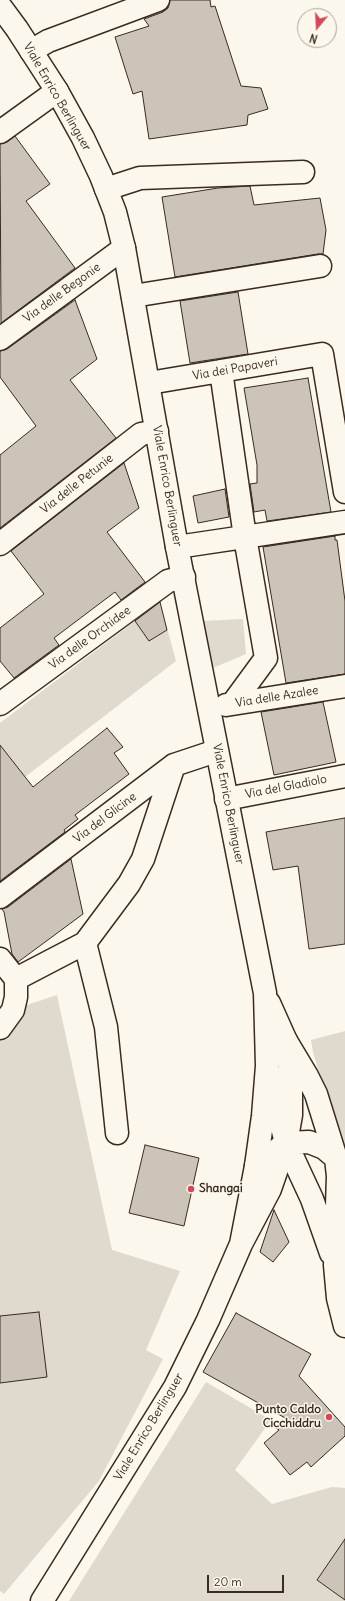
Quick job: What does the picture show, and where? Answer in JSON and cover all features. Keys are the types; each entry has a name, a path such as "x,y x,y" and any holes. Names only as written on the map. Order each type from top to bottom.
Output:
{"street":[{"path":"31,51 48,41 158,0"},
{"name":"Viale Enrico Berlinguer","path":"0,6 57,91 83,138 115,212 124,248 177,547 264,993"},
{"path":"0,132 57,91"},
{"path":"106,189 140,178 303,172"},
{"name":"Via delle Begonie","path":"0,339 124,248"},
{"path":"133,296 320,266"},
{"name":"Via dei Papaveri","path":"148,383 322,354 345,492"},
{"path":"220,371 245,537 266,658 233,703"},
{"name":"Via delle Petunie","path":"0,544 142,434 157,431"},
{"path":"177,547 345,522"},
{"name":"Via delle Orchidee","path":"0,704 168,581 184,577"},
{"name":"Via delle Azalee","path":"209,708 345,686"},
{"name":"Via del Glicine","path":"0,897 174,765 216,751"},
{"path":"16,979 85,943 136,872 143,859 174,765"},
{"name":"Via del Gladiolo","path":"226,799 345,776"},
{"path":"85,943 106,1027 117,1133"},
{"path":"0,959 16,979 16,997 13,1010 0,1028"},
{"path":"264,993 286,1041 316,1094 336,1158 338,1176 335,1265 338,1298 345,1326"},
{"path":"241,1244 256,1166 263,1116 267,1066 264,993"},
{"path":"241,1244 270,1188 286,1143 291,1114 291,1079 286,1041"},
{"path":"267,1066 286,1143 312,1199 335,1265"},
{"path":"256,1166 286,1143 309,1142 324,1148 336,1158"},
{"name":"Viale Enrico Berlinguer","path":"42,1601 175,1387 208,1320 241,1244"}],"shaded area":[{"path":"160,602 176,661 25,777 0,745 0,723"},
{"path":"243,619 246,654 213,668 206,652 204,621"},
{"path":"57,995 112,1250 180,1271 146,1350 163,1359 99,1481 4,1594 0,1591 0,1014"},
{"path":"345,1031 345,1147 327,1099 313,1052 311,1040"},
{"path":"206,1382 271,1420 235,1470 272,1504 332,1487 345,1488 345,1601 69,1601"}],"building":[{"path":"170,0 210,0 211,7 215,6 241,86 261,88 268,109 248,115 247,125 149,139 142,91 133,94 115,37 149,26 144,19 163,12 168,8"},
{"path":"15,136 50,184 26,201 75,268 1,323 0,144 7,142"},
{"path":"250,186 254,205 320,198 326,230 323,254 175,277 162,197 218,188"},
{"path":"238,292 248,354 190,363 180,301"},
{"path":"75,300 97,359 70,380 116,438 0,528 0,455 36,426 0,377 0,351 7,349"},
{"path":"308,378 331,512 267,521 265,510 254,512 250,484 257,483 257,465 244,388"},
{"path":"124,463 139,508 107,532 145,582 121,600 115,592 54,638 59,645 14,678 0,661 0,628 44,594 11,551"},
{"path":"225,489 229,517 198,523 193,496"},
{"path":"335,536 335,540 337,540 345,601 345,674 286,683 263,547"},
{"path":"160,602 167,630 149,641 135,621"},
{"path":"323,702 336,762 274,775 261,712"},
{"path":"107,728 123,747 114,753 129,774 75,815 78,819 64,830 65,832 0,881 0,745 33,787"},
{"path":"345,818 345,944 309,949 298,866 273,870 266,832"},
{"path":"71,859 83,914 18,962 12,954 4,912 2,909 8,907"},
{"path":"145,1145 199,1158 184,1226 129,1213"},
{"path":"274,1210 289,1242 273,1262 260,1252"},
{"path":"39,1312 47,1377 0,1383 0,1316"},
{"path":"236,1313 311,1354 299,1376 345,1427 345,1436 311,1467 307,1462 290,1475 264,1443 279,1430 276,1428 287,1419 203,1372"},
{"path":"345,1539 345,1600 317,1580"}],"place":[{"name":"Shangai","path":"191,1189"},
{"name":"Punto Caldo Cicchiddru","path":"329,1417"}]}
